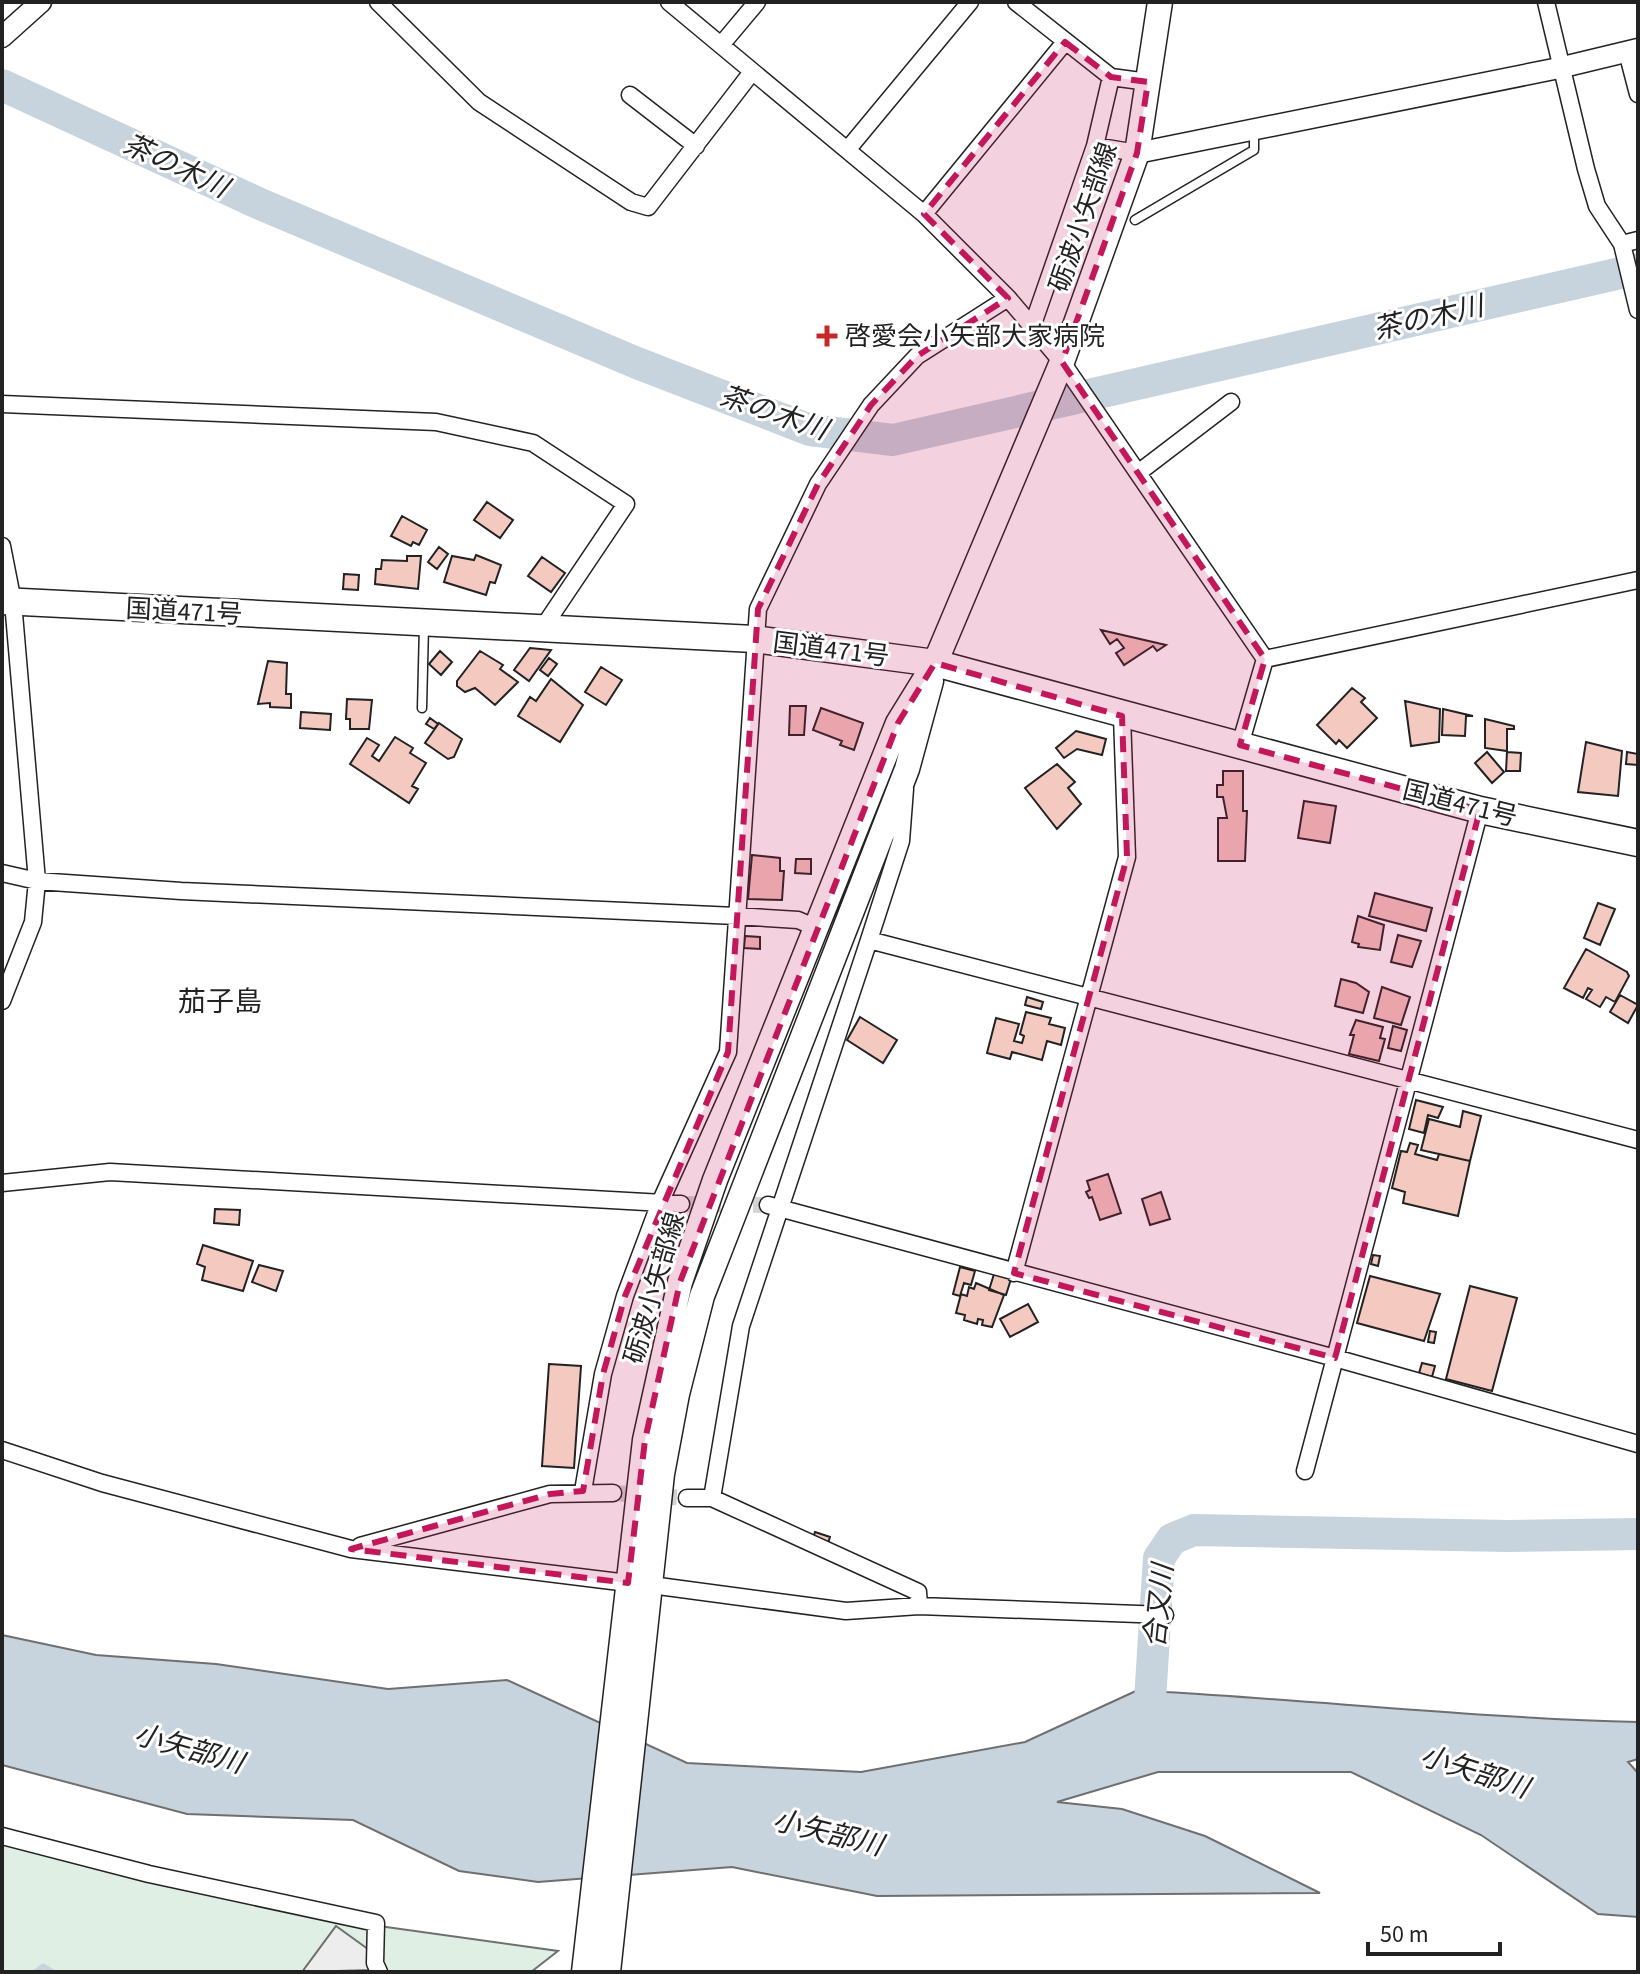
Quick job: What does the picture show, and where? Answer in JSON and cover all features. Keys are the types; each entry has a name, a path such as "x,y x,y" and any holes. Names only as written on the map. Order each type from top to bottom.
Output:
{"highway":[{"name":"国道471号","path":"8,602 754,639 935,663 1122,716 1480,810 1638,843"}],"main road":[{"name":"砺波小矢部線","path":"597,1966 639,1592 645,1440 680,1282 715,1180 898,723 935,663 1062,362 1137,153 1160,2"},
{"name":"砺波小矢部線","path":"639,1592 677,1394 702,1296 907,769 922,725 935,663"}],"street":[{"path":"2,37 41,2"},
{"path":"378,2 479,102 631,202 648,207 752,72"},
{"path":"669,2 924,214 1008,298 1062,362 1265,659"},
{"path":"721,45 757,2"},
{"path":"848,149 970,2"},
{"path":"1016,2 1111,77 1148,82"},
{"path":"1546,2 1559,68 1597,206 1630,242 1638,310"},
{"path":"924,214 1065,42"},
{"path":"1095,146 1137,153 1559,68 1632,50 1638,94"},
{"path":"1032,327 1095,146 1111,77"},
{"path":"630,95 696,146"},
{"path":"583,1491 603,1374 625,1296 659,1205 728,1052 758,609 818,484 871,405 917,356 1008,298"},
{"path":"1138,473 1231,402"},
{"path":"2,404 436,422 533,443 626,504 542,629"},
{"path":"2,546 37,881 33,922 2,1001"},
{"path":"1265,659 1638,580"},
{"path":"1240,745 1265,659"},
{"path":"1014,1273 1127,857 1122,716"},
{"path":"712,1498 741,1326 774,1206 901,841 907,769"},
{"path":"1305,1471 1480,810"},
{"path":"2,873 37,881 798,920 817,928"},
{"path":"869,940 1638,1140"},
{"path":"2,1183 110,1172 681,1204"},
{"path":"774,1206 1335,1358 1638,1444"},
{"path":"2,1450 102,1483 351,1549 639,1592 719,1591 846,1611 919,1606 1165,1615"},
{"path":"351,1549 550,1494 583,1491 613,1493"},
{"path":"687,1498 712,1498 918,1592 919,1606"},
{"path":"2,1836 149,1874 376,1923 375,1963 379,1972"}],"lane":[{"path":"1135,220 1254,150 1254,129"},
{"path":"422,708 424,624"}],"highlighted area":[{"path":"1065,42 1111,77 1148,82 1137,153 1062,362 1265,659 1240,745 1480,810 1335,1358 1014,1273 1127,857 1122,716 935,663 898,723 680,1282 645,1440 628,1583 351,1549 550,1494 583,1491 603,1374 625,1296 728,1052 758,609 818,484 871,405 917,356 1008,298 924,214"}],"green space":[{"path":"2,1839 336,1920 558,1951 531,1972 2,1972"}],"shaded area":[{"path":"336,1926 372,1952 372,1970 302,1972"}],"water":[{"name":"小矢部川","path":"2,1635 96,1655 216,1664 388,1689 507,1680 687,1763 861,1772 1025,1742 1138,1690 1141,1660 1163,1657 1165,1692 1520,1717 1638,1722 1638,1759 1628,1762 1638,1773 1638,1917 1598,1914 1481,1835 1351,1772 1158,1772 1057,1802 1122,1809 1205,1836 1320,1893 877,1896 732,1867 538,1882 459,1871 353,1820 187,1814 2,1765"}],"building":[{"path":"487,502 513,520 500,538 474,520"},
{"path":"402,516 427,530 419,545 413,542 411,546 391,536"},
{"path":"439,547 448,554 437,569 428,562"},
{"path":"476,555 501,565 495,583 490,582 486,595 444,582 452,556 474,560"},
{"path":"407,556 421,556 418,589 375,584 376,569 381,569 382,560 407,561"},
{"path":"542,557 565,573 551,592 528,576"},
{"path":"344,574 359,575 358,590 343,589"},
{"path":"1101,630 1166,645 1157,651 1153,646 1124,665 1116,653 1124,648 1117,639 1110,644"},
{"path":"530,648 551,650 529,681 514,670"},
{"path":"440,651 452,662 441,675 429,664"},
{"path":"480,651 503,665 500,669 518,682 495,705 475,688 465,692 457,686 457,681"},
{"path":"549,658 557,664 548,676 540,670"},
{"path":"268,661 287,663 286,694 291,694 291,708 270,707 270,703 258,704"},
{"path":"601,667 622,680 606,705 585,692"},
{"path":"551,679 583,705 560,742 518,716 530,697 536,701"},
{"path":"1352,688 1365,698 1361,702 1377,718 1347,748 1339,740 1336,744 1317,725"},
{"path":"347,699 372,700 369,729 350,729 350,719 346,719"},
{"path":"1405,701 1440,709 1439,742 1411,746"},
{"path":"790,706 806,706 804,735 789,735"},
{"path":"821,708 863,723 854,750 840,745 842,741 813,730"},
{"path":"1443,709 1473,716 1466,716 1465,736 1442,735"},
{"path":"301,712 331,714 330,730 300,728"},
{"path":"430,718 438,724 434,729 426,724"},
{"path":"1485,719 1514,726 1514,729 1507,729 1507,751 1485,748"},
{"path":"439,723 462,739 454,757 448,759 425,743"},
{"path":"1076,731 1106,739 1102,755 1077,749 1064,758 1056,748"},
{"path":"395,737 413,748 410,753 426,763 412,786 418,789 409,803 350,764 367,738 379,745 372,756 379,761"},
{"path":"1586,742 1622,751 1618,796 1578,792"},
{"path":"1487,752 1504,772 1492,783 1475,763"},
{"path":"1507,752 1521,753 1520,771 1506,771"},
{"path":"1627,752 1638,754 1638,765 1626,764"},
{"path":"1057,764 1075,782 1068,788 1081,804 1057,829 1025,788"},
{"path":"1223,771 1243,771 1243,811 1247,811 1245,861 1218,861 1218,818 1227,818 1223,797 1217,797 1217,785 1223,785"},
{"path":"1304,801 1336,806 1330,843 1298,838"},
{"path":"752,855 780,858 780,871 784,871 782,900 748,899"},
{"path":"796,859 811,859 811,874 795,873"},
{"path":"1375,893 1432,908 1426,931 1369,916"},
{"path":"1598,903 1615,909 1600,945 1584,938"},
{"path":"1358,916 1384,925 1380,950 1358,947 1359,944 1352,942"},
{"path":"1398,935 1421,941 1412,967 1391,962"},
{"path":"745,936 760,937 760,949 744,948"},
{"path":"1586,949 1627,972 1629,976 1615,1002 1606,997 1600,1007 1586,999 1592,990 1588,988 1583,998 1564,988"},
{"path":"1341,979 1356,983 1369,992 1363,1013 1335,1006"},
{"path":"1382,987 1410,997 1401,1025 1374,1018"},
{"path":"1620,995 1638,1005 1628,1023 1610,1012"},
{"path":"1027,997 1043,1002 1041,1009 1025,1005"},
{"path":"1026,1012 1051,1018 1049,1024 1065,1028 1061,1045 1047,1041 1042,1060 1012,1052 1010,1059 987,1053 996,1018 1019,1024 1014,1041 1022,1043 1024,1036 1020,1034"},
{"path":"860,1017 897,1040 883,1063 847,1040"},
{"path":"1356,1020 1383,1027 1380,1038 1385,1039 1379,1061 1349,1054 1354,1035 1350,1035"},
{"path":"1393,1026 1407,1030 1401,1051 1388,1048"},
{"path":"1416,1100 1443,1107 1438,1118 1428,1115 1424,1133 1409,1129"},
{"path":"1463,1111 1481,1116 1470,1161 1421,1150 1429,1119 1460,1127"},
{"path":"1410,1143 1418,1145 1415,1154 1437,1160 1439,1154 1470,1161 1458,1216 1403,1203 1405,1192 1392,1188 1401,1151 1407,1152"},
{"path":"1108,1174 1121,1213 1100,1220 1092,1197 1089,1198 1086,1192 1090,1190 1087,1181"},
{"path":"1161,1192 1170,1219 1150,1225 1142,1199"},
{"path":"215,1209 240,1210 239,1225 214,1223"},
{"path":"203,1245 253,1261 243,1291 202,1280 205,1267 197,1264"},
{"path":"1373,1255 1380,1256 1378,1266 1371,1264"},
{"path":"259,1265 283,1271 276,1291 252,1282"},
{"path":"960,1267 975,1271 971,1285 964,1283 960,1296 953,1294"},
{"path":"994,1274 1011,1279 1006,1295 989,1290"},
{"path":"1370,1276 1440,1294 1424,1341 1357,1323"},
{"path":"976,1283 1004,1295 992,1327 982,1325 983,1320 978,1319 977,1324 964,1320 965,1315 956,1313 961,1294 967,1296 969,1287 974,1289"},
{"path":"1470,1286 1517,1298 1492,1391 1446,1379"},
{"path":"1028,1304 1038,1322 1010,1337 1000,1319"},
{"path":"1430,1331 1436,1332 1434,1343 1428,1342"},
{"path":"1422,1363 1435,1366 1432,1377 1419,1373"},
{"path":"549,1364 581,1366 574,1468 542,1466"},
{"path":"815,1532 830,1537 828,1543 813,1538"}],"waterway":[{"name":"茶の木川","path":"2,85 260,204 637,363 810,430 893,440 1638,269"},
{"name":"合又川","path":"1150,1700 1159,1558 1172,1539 1194,1530 1508,1536 1638,1534"},
{"path":"35,1972 43,1966 53,1972"}],"tunnel":[{"path":"681,1204 768,1205"},
{"path":"613,1493 687,1498"}],"place":[{"name":"啓愛会小矢部大家病院","path":"827,336"}],"district":[{"name":"茄子島","path":"220,1001"}]}
